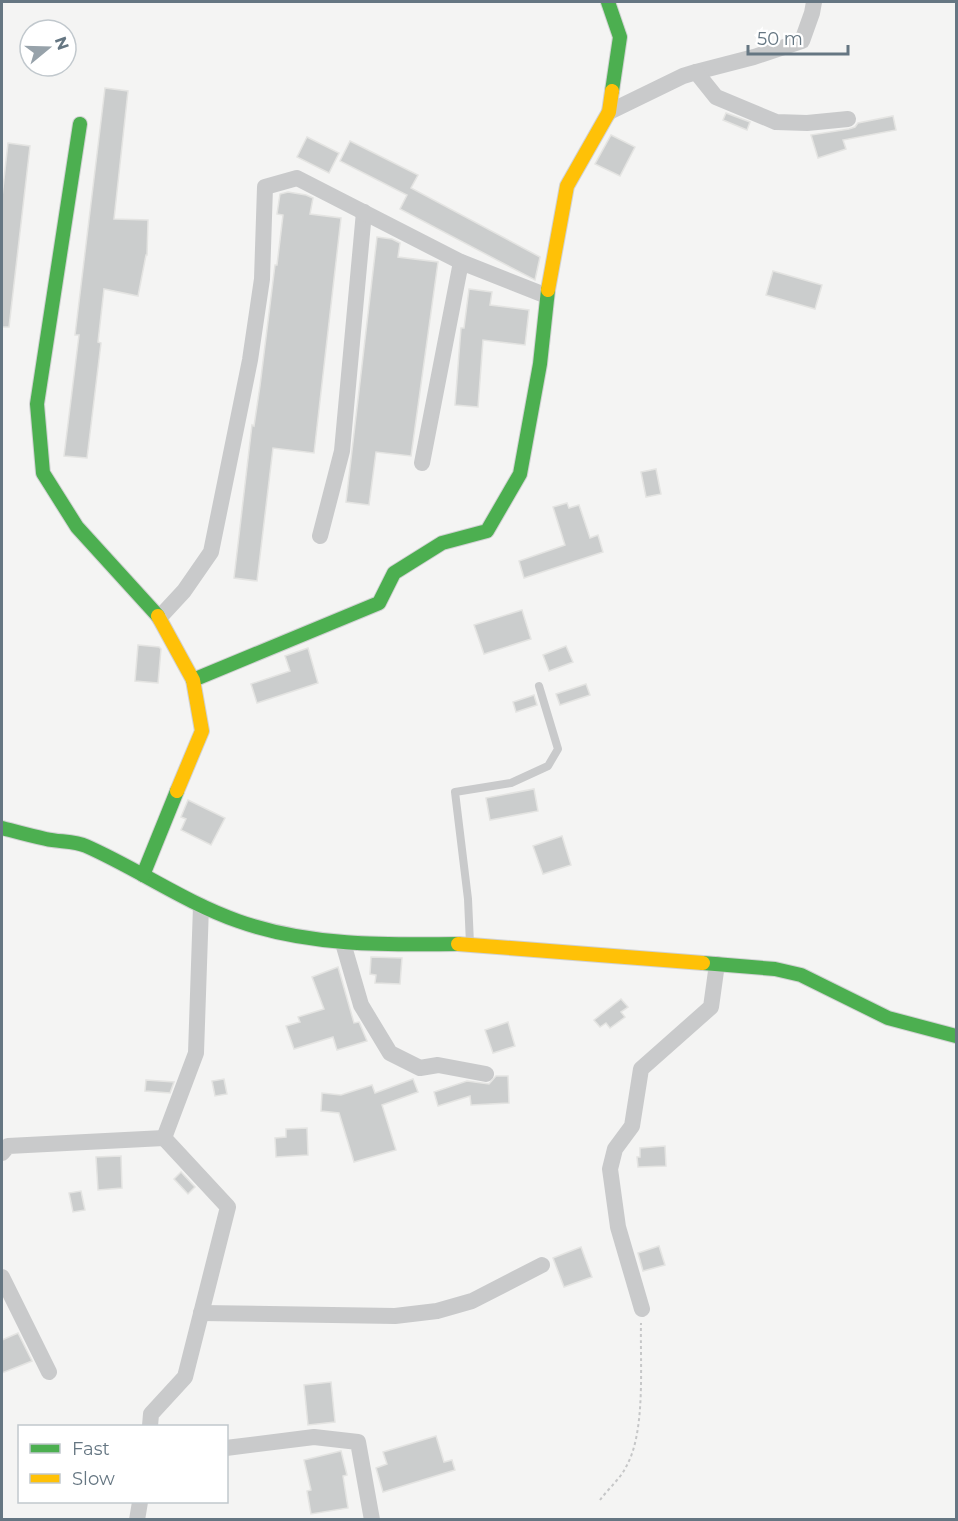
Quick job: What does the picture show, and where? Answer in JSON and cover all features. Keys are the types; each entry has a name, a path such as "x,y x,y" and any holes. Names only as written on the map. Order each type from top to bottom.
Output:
{"street":[{"path":"193,680 379,603 394,573 442,543 487,531 520,474 540,364 547,296 567,186 609,112 620,37 608,2"},
{"path":"609,112 683,76 754,57 802,41 814,2"},
{"path":"696,72 716,97 776,122 807,123 848,118"},
{"path":"80,124 37,404 43,473 77,527 159,618 193,680 202,731 143,875"},
{"path":"159,618 184,591 211,552 252,348 262,279 265,187 297,178 461,262 547,296"},
{"path":"320,536 342,451 364,212"},
{"path":"422,463 461,262"},
{"path":"2,828 46,839 84,845 201,906 268,930 329,942 402,945 470,944 775,969 801,975 888,1018 957,1036"},
{"path":"164,1138 196,1053 201,906"},
{"path":"343,943 361,1005 390,1053 420,1068 438,1065 486,1074"},
{"path":"642,1309 618,1227 610,1169 615,1149 632,1126 641,1069 711,1007 717,964"},
{"path":"2,1153 8,1146 164,1138"},
{"path":"150,1425 151,1414 185,1377 228,1207 164,1138"},
{"path":"201,1313 395,1316 437,1311 472,1301 542,1265"},
{"path":"2,1277 49,1372"},
{"path":"228,1448 314,1437 358,1442 372,1520"},
{"path":"137,1520 140,1503"}],"lane":[{"path":"470,944 468,899 455,792 511,783 548,766 558,749 539,687"}],"path":[{"path":"600,1500 626,1468 637,1441 642,1309"}],"building":[{"path":"105,88 128,91 114,219 148,220 147,255 138,296 104,289 98,342 101,343 87,458 64,456 79,335 75,335"},
{"path":"726,113 750,122 747,130 723,120"},
{"path":"893,116 896,130 843,140 846,149 818,158 811,135 849,129 858,123"},
{"path":"611,135 635,147 620,176 595,164"},
{"path":"307,137 339,153 329,173 297,157"},
{"path":"350,141 418,175 411,188 540,257 535,280 400,209 407,195 340,161"},
{"path":"8,143 30,146 9,327 2,327 2,197"},
{"path":"288,192 313,198 310,214 341,218 314,453 273,448 257,581 234,578 252,425 254,426 283,215 277,214 280,194"},
{"path":"377,237 392,239 400,243 398,257 438,262 411,456 376,452 369,505 346,502"},
{"path":"773,271 822,285 815,309 766,295"},
{"path":"469,289 492,292 490,305 529,310 525,345 483,340 478,407 455,405 461,328 464,328"},
{"path":"656,469 661,494 646,497 641,472"},
{"path":"567,503 569,508 579,505 590,538 598,535 603,552 524,578 519,561 565,545 553,507"},
{"path":"522,610 531,639 484,654 474,625"},
{"path":"138,645 161,649 158,683 135,681"},
{"path":"566,646 573,662 549,671 543,655"},
{"path":"308,648 318,683 257,703 251,684 290,671 285,656"},
{"path":"586,684 590,695 560,705 556,694"},
{"path":"534,695 537,705 516,712 513,702"},
{"path":"534,789 538,811 490,820 486,798"},
{"path":"188,800 225,818 211,845 181,830 186,819 181,817"},
{"path":"562,836 571,865 543,874 533,846"},
{"path":"371,957 402,958 400,984 375,983 376,975 370,974"},
{"path":"338,967 354,1023 359,1022 367,1041 337,1050 333,1037 294,1049 286,1026 300,1022 298,1017 324,1009 312,977"},
{"path":"621,999 628,1007 621,1012 625,1017 610,1028 606,1023 600,1027 594,1020"},
{"path":"508,1022 515,1046 493,1053 485,1030"},
{"path":"496,1076 508,1076 509,1103 471,1105 470,1096 438,1106 434,1092 467,1081 489,1084"},
{"path":"224,1079 227,1094 215,1096 212,1081"},
{"path":"413,1079 418,1092 382,1105 396,1150 354,1162 339,1113 321,1111 322,1093 341,1095 372,1085 375,1093"},
{"path":"146,1080 174,1082 170,1093 145,1091"},
{"path":"307,1128 308,1155 276,1157 275,1138 286,1137 286,1129"},
{"path":"665,1146 666,1166 638,1167 637,1157 640,1157 640,1148"},
{"path":"121,1156 122,1188 98,1190 96,1157"},
{"path":"181,1172 195,1187 188,1194 174,1179"},
{"path":"81,1191 85,1210 73,1212 69,1193"},
{"path":"659,1246 665,1265 643,1271 638,1253"},
{"path":"581,1247 592,1277 564,1287 553,1258"},
{"path":"18,1333 32,1361 2,1373 2,1340"},
{"path":"331,1382 335,1422 308,1425 304,1385"},
{"path":"436,1436 444,1462 452,1460 455,1470 383,1492 376,1468 387,1464 383,1452"},
{"path":"341,1451 347,1475 343,1476 348,1508 311,1514 307,1491 311,1490 304,1460"}],"traffic: fast":[{"path":"608,2 620,37 612,91"},
{"path":"80,124 37,404 43,473 77,527 158,616"},
{"path":"193,680 379,603 394,573 442,543 487,531 520,474 540,364 548,290"},
{"path":"143,875 177,791"},
{"path":"2,828 40,838 86,846 218,913 265,929 319,940 374,944 458,944"},
{"path":"703,963 775,969 801,975 888,1018 956,1036"}],"traffic: slow":[{"path":"548,290 567,186 609,112 612,91"},
{"path":"158,616 193,680 202,731 177,791"},
{"path":"458,944 703,963"}]}
